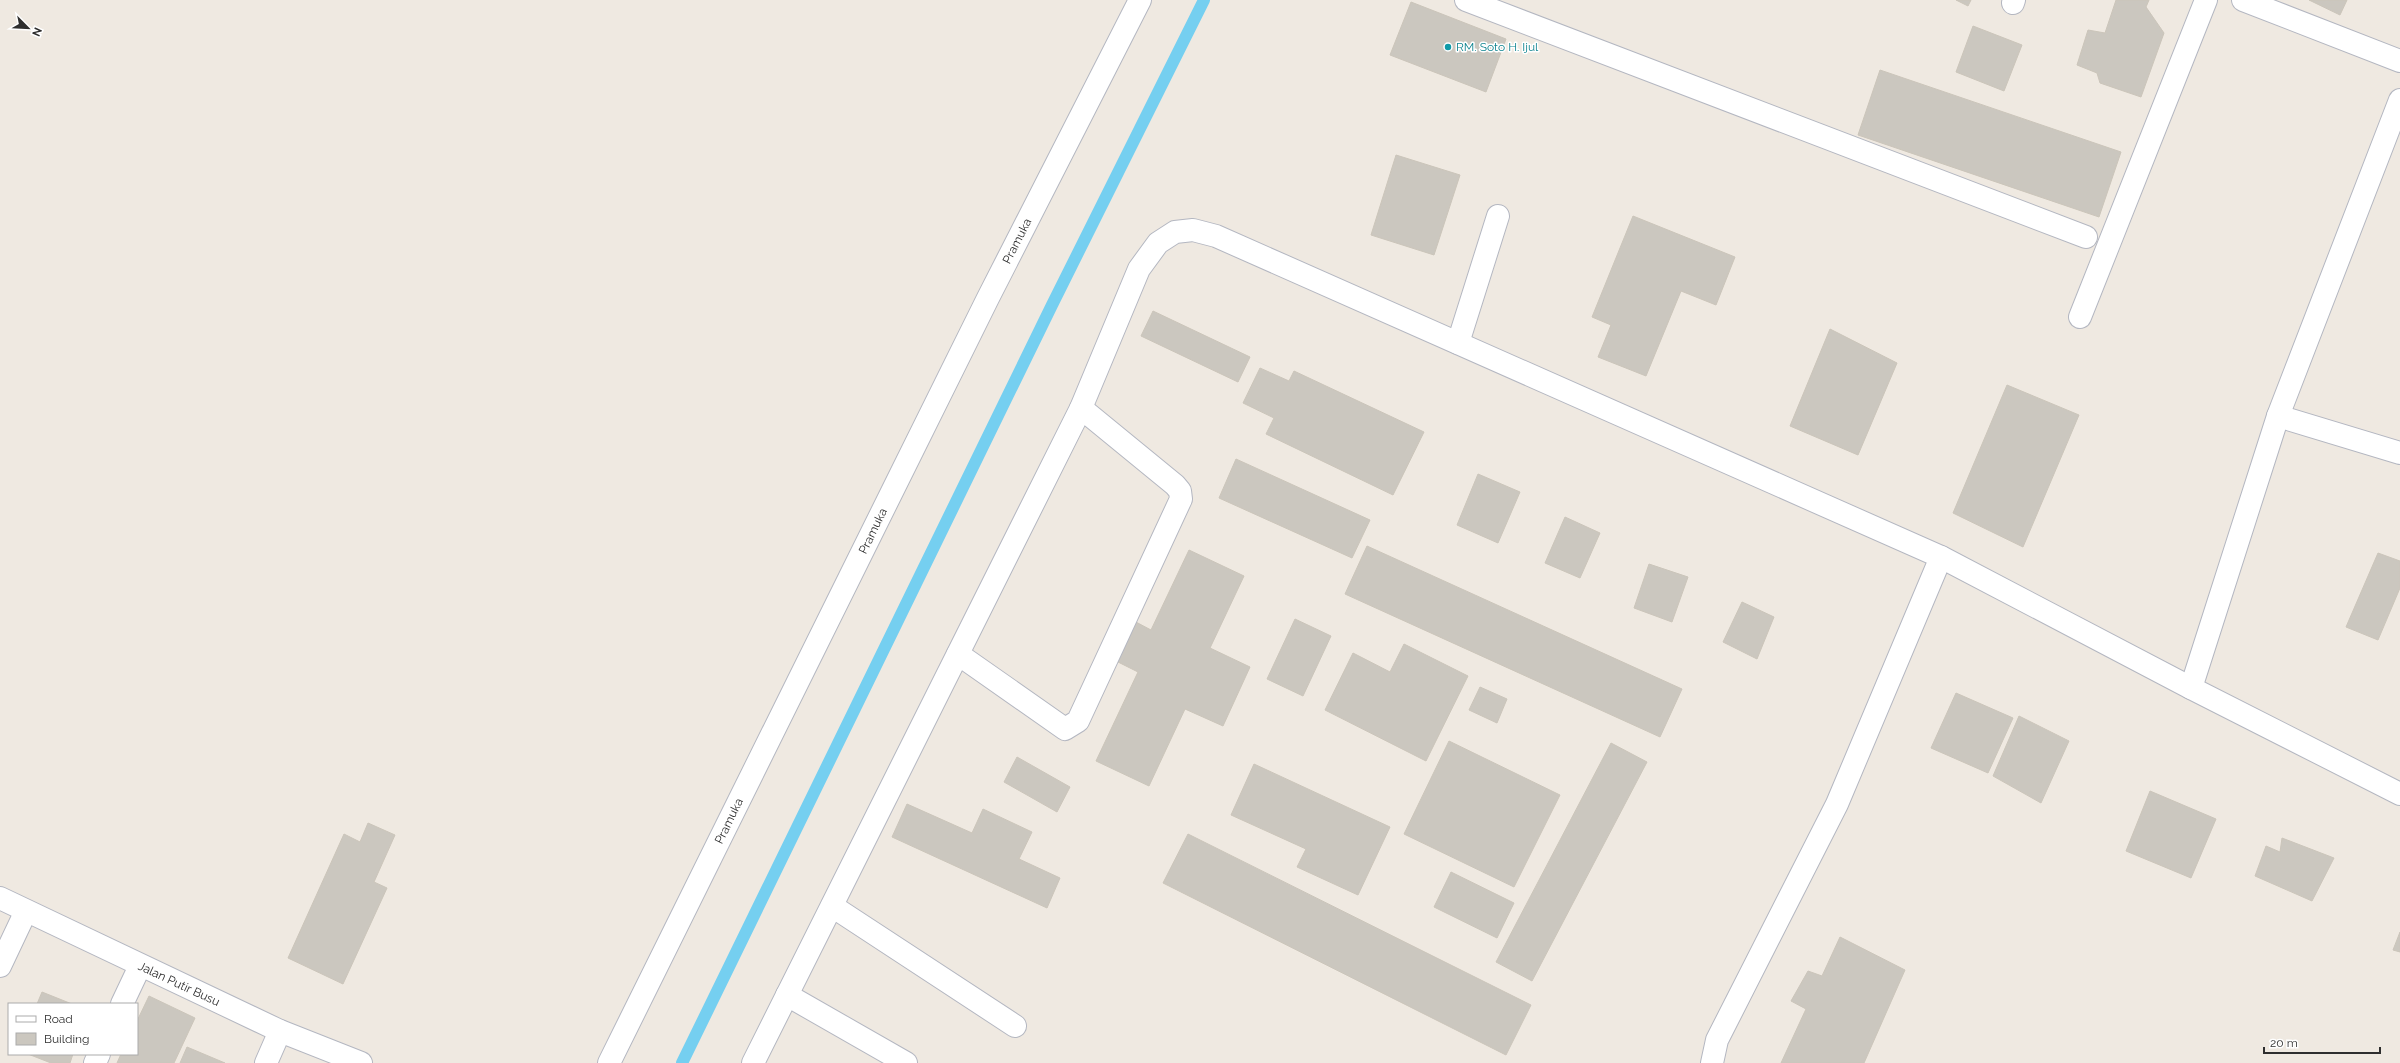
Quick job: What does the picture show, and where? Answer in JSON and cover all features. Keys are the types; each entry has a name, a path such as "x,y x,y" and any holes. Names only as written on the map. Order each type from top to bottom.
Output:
{"street":[{"name":"Pramuka","path":"609,1063 988,298 1140,0"},
{"path":"1466,0 2086,237"},
{"path":"2080,318 2206,0"},
{"path":"2243,0 2400,61"},
{"path":"2191,688 2278,416 2400,100"},
{"path":"1458,343 1498,216"},
{"path":"753,1063 1080,408 1139,268 1158,243 1175,232 1193,230 1216,236 1941,557 2191,688 2400,794"},
{"path":"958,654 1065,728 1078,721 1181,499 1180,491 1175,485 1080,408"},
{"path":"2278,416 2400,453"},
{"path":"1712,1063 1717,1040 1837,804 1941,557"},
{"name":"Jalan Putir Busu","path":"0,898 140,966 280,1031 361,1063"},
{"path":"832,906 1015,1026"},
{"path":"0,966 26,911"},
{"path":"122,1003 140,966"},
{"path":"787,995 906,1063"},
{"path":"266,1063 280,1031"}],"building":[{"path":"1956,0 1971,0 1968,6"},
{"path":"2116,0 2149,0 2146,7 2164,33 2141,97 2100,83 2097,73 2077,65 2088,30 2105,33"},
{"path":"2309,0 2347,0 2340,15"},
{"name":"RM. Soto H. Ijul","path":"1411,2 1506,39 1486,92 1390,55"},
{"path":"1973,26 2022,45 2004,91 1956,72"},
{"path":"1880,70 2121,152 2099,217 1858,135"},
{"path":"1396,155 1460,175 1434,255 1371,235"},
{"path":"1633,216 1735,257 1716,305 1681,291 1646,376 1598,357 1611,325 1592,317"},
{"path":"1153,311 1250,357 1238,382 1141,336"},
{"path":"1830,329 1897,363 1858,455 1790,426"},
{"path":"1260,368 1289,381 1294,371 1424,432 1393,495 1266,434 1274,418 1243,403"},
{"path":"2007,385 2079,415 2023,547 1953,513"},
{"path":"1236,459 1370,520 1352,558 1219,498"},
{"path":"1478,474 1520,492 1498,543 1457,525"},
{"path":"1565,517 1600,533 1580,578 1545,563"},
{"path":"1367,546 1682,689 1660,737 1345,594"},
{"path":"1189,550 1244,576 1210,648 1250,667 1223,726 1185,709 1149,786 1096,761 1138,672 1116,661 1134,621 1151,630"},
{"path":"2378,553 2400,561 2400,588 2378,640 2346,627"},
{"path":"1649,564 1688,577 1672,622 1634,608"},
{"path":"1742,602 1774,617 1757,659 1723,642"},
{"path":"1295,619 1331,636 1303,696 1267,679"},
{"path":"1404,644 1468,676 1426,761 1325,710 1353,653 1390,672"},
{"path":"1480,687 1507,699 1497,723 1469,710"},
{"path":"1956,693 2013,718 1988,773 1931,748"},
{"path":"2019,716 2069,741 2041,803 1993,776"},
{"path":"1449,741 1560,795 1514,887 1404,834"},
{"path":"1611,743 1647,762 1532,981 1496,962"},
{"path":"1017,757 1070,787 1057,812 1004,782"},
{"path":"1254,764 1390,827 1358,895 1297,867 1306,849 1231,815"},
{"path":"2150,791 2216,819 2191,878 2126,851"},
{"path":"907,804 972,833 983,809 1032,832 1019,859 1060,878 1047,908 892,837"},
{"path":"368,823 395,835 374,882 387,888 343,984 288,958 344,834 360,842"},
{"path":"1188,834 1531,1005 1506,1055 1163,883"},
{"path":"2282,838 2334,858 2312,901 2255,876 2266,846 2280,852"},
{"path":"1451,872 1514,903 1497,938 1434,907"},
{"path":"2400,932 2400,952 2393,950"},
{"path":"1840,937 1905,970 1864,1063 1781,1063 1806,1009 1791,1001 1808,971 1822,976"},
{"path":"42,992 70,1003 37,1003"},
{"path":"149,996 195,1018 174,1063 117,1063 121,1055 138,1055 138,1019"},
{"path":"187,1047 225,1063 180,1063"},
{"path":"31,1055 73,1055 70,1063 51,1063"}],"waterway":[{"path":"682,1063 1052,305 1204,0"}],"place":[{"name":"RM. Soto H. Ijul","path":"1448,47"}]}
